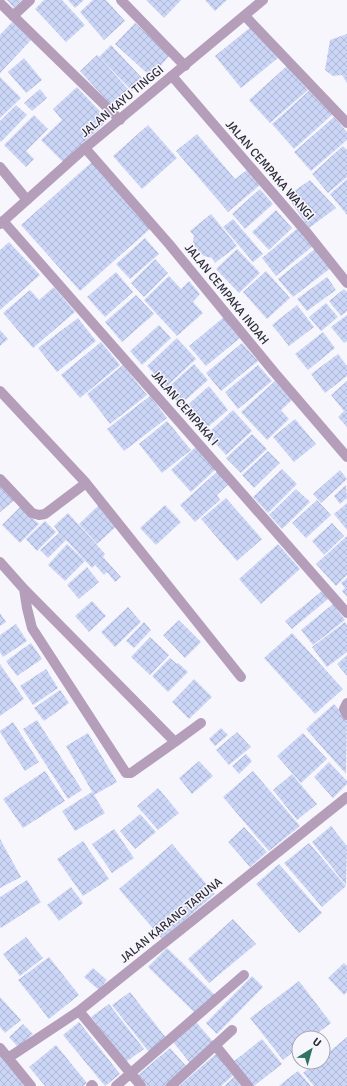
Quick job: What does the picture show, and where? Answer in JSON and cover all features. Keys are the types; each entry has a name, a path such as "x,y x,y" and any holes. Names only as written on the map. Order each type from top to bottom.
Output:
{"street":[{"path":"13,16 30,0"},
{"path":"121,0 185,66"},
{"name":"JALAN KAYU TINGGI","path":"2,222 85,148 263,0"},
{"path":"0,3 120,120"},
{"path":"245,16 347,123"},
{"name":"JALAN CEMPAKA WANGI","path":"172,76 308,234 347,283"},
{"name":"JALAN CEMPAKA INDAH","path":"85,148 169,244 274,372 347,457"},
{"path":"0,167 27,200"},
{"name":"JALAN CEMPAKA I","path":"2,222 347,613"},
{"path":"0,391 86,483 241,677"},
{"path":"0,479 32,513 39,515 45,514 86,483"},
{"path":"0,562 24,589 175,742"},
{"path":"24,589 26,608 32,628 126,773 131,773 201,723"},
{"path":"347,703 344,709 347,715"},
{"name":"JALAN KARANG TARUNA","path":"8,1058 79,1011 347,797"},
{"path":"116,1086 244,975"},
{"path":"79,1011 140,1086"},
{"path":"171,1086 232,1030"},
{"path":"216,1045 248,1086"},
{"path":"0,1048 30,1086"}],"building":[{"path":"7,0 22,0 14,8"},
{"path":"44,0 62,0 85,25 66,42 35,9"},
{"path":"68,0 84,0 75,8"},
{"path":"93,0 106,0 125,21 104,40 80,12"},
{"path":"146,0 181,0 164,18"},
{"path":"205,0 227,0 215,11"},
{"path":"12,22 31,40 0,73 0,35"},
{"path":"135,23 170,55 151,77 115,44"},
{"path":"252,26 278,58 241,88 215,56"},
{"path":"347,34 347,83 342,75 333,76 325,70 330,40"},
{"path":"111,45 144,80 132,91 99,57"},
{"path":"97,55 128,89 111,105 80,71"},
{"path":"24,58 42,80 26,93 8,72"},
{"path":"287,66 308,90 270,123 249,100"},
{"path":"0,77 21,98 0,118"},
{"path":"77,87 108,120 63,162 41,140 62,120 53,109"},
{"path":"40,89 47,98 32,111 24,103"},
{"path":"311,89 333,114 294,149 272,124"},
{"path":"16,105 27,115 1,142 0,121"},
{"path":"34,115 48,129 26,151 34,159 26,167 4,145"},
{"path":"334,117 347,132 347,140 311,171 294,152"},
{"path":"148,125 177,158 142,189 113,156"},
{"path":"197,134 235,179 247,170 260,185 228,212 176,151"},
{"path":"343,146 347,150 347,177 328,193 312,174"},
{"path":"92,162 151,228 80,291 21,225"},
{"path":"347,179 347,215 330,194"},
{"path":"310,180 336,208 309,228 287,196"},
{"path":"260,189 273,204 245,229 232,214"},
{"path":"276,210 292,228 269,250 252,232"},
{"path":"211,214 237,246 215,263 212,258 204,256 196,249 193,241 194,236 190,231"},
{"path":"233,219 263,254 253,262 223,227"},
{"path":"298,228 313,246 276,276 262,258"},
{"path":"145,238 159,254 130,279 116,264"},
{"path":"9,242 40,275 0,310 0,250"},
{"path":"316,248 332,267 293,297 278,279"},
{"path":"237,249 260,273 239,293 216,269"},
{"path":"155,259 168,273 144,297 131,283"},
{"path":"266,271 290,298 267,319 243,292"},
{"path":"116,272 133,292 105,317 87,297"},
{"path":"169,276 181,289 189,281 200,294 193,302 203,313 177,336 144,300"},
{"path":"327,277 336,290 307,311 297,299"},
{"path":"54,287 75,312 33,348 3,313 30,290 39,300"},
{"path":"344,289 347,292 347,311 341,316 329,301"},
{"path":"136,295 154,314 122,342 105,322"},
{"path":"326,303 338,317 321,331 309,317"},
{"path":"297,305 314,327 289,346 272,325"},
{"path":"347,315 347,341 344,343 331,327"},
{"path":"224,317 240,338 206,366 189,346"},
{"path":"78,318 96,341 57,372 38,348"},
{"path":"159,325 171,338 142,365 130,351"},
{"path":"0,330 8,339 0,346"},
{"path":"323,332 335,348 308,370 295,354"},
{"path":"177,338 196,359 166,387 147,366"},
{"path":"101,342 120,365 80,398 61,375"},
{"path":"242,343 258,361 221,391 206,373"},
{"path":"338,354 347,366 347,376 325,393 311,374"},
{"path":"194,364 208,380 180,405 166,389"},
{"path":"123,365 147,395 110,424 87,394"},
{"path":"258,365 272,381 238,409 225,392"},
{"path":"275,381 292,400 281,410 289,419 267,440 241,412"},
{"path":"347,381 347,427 338,417 344,411 331,395"},
{"path":"209,386 228,410 203,431 184,408"},
{"path":"150,396 167,418 124,451 107,429"},
{"path":"233,410 252,431 226,455 207,434"},
{"path":"295,419 316,444 294,462 273,437"},
{"path":"167,421 191,450 162,473 139,444"},
{"path":"252,434 267,449 241,473 226,458"},
{"path":"197,446 217,468 191,492 171,470"},
{"path":"268,451 280,463 254,488 242,475"},
{"path":"282,469 297,484 268,513 253,497"},
{"path":"219,470 230,483 217,495 220,500 195,522 180,505"},
{"path":"340,470 347,479 321,503 313,494"},
{"path":"0,483 15,500 0,512"},
{"path":"346,485 347,498 340,504 334,496"},
{"path":"296,489 310,502 282,529 269,515"},
{"path":"226,498 262,539 237,561 201,519"},
{"path":"317,500 331,515 306,538 292,523"},
{"path":"347,503 347,530 334,514"},
{"path":"99,505 118,525 97,544 79,524"},
{"path":"165,505 181,522 156,545 140,528"},
{"path":"20,507 39,524 20,543 2,525"},
{"path":"68,513 105,554 103,557 121,577 115,582 107,572 104,575 95,565 92,568 66,540 48,558 40,550 59,533 54,526"},
{"path":"45,521 56,532 37,551 26,539"},
{"path":"332,523 344,536 324,555 312,541"},
{"path":"347,536 347,575 336,586 316,564"},
{"path":"67,544 85,561 65,581 48,565"},
{"path":"278,544 300,569 261,604 239,579"},
{"path":"87,567 99,582 79,599 67,585"},
{"path":"347,578 347,597 342,591 345,588 341,583"},
{"path":"322,591 328,599 292,629 285,621"},
{"path":"92,601 106,616 89,632 75,616"},
{"path":"333,604 345,620 313,645 301,630"},
{"path":"128,607 141,622 115,647 101,632"},
{"path":"0,613 6,622 0,626"},
{"path":"179,620 201,642 185,658 163,635"},
{"path":"144,622 151,630 134,648 126,641"},
{"path":"345,622 347,625 347,652 327,667 312,647"},
{"path":"16,624 27,641 3,657 0,652 0,635"},
{"path":"292,633 343,689 315,714 264,658"},
{"path":"150,637 169,655 150,675 131,657"},
{"path":"31,643 42,659 17,676 6,661"},
{"path":"347,655 347,676 337,664"},
{"path":"170,658 188,672 168,692 152,676"},
{"path":"0,664 24,699 0,716"},
{"path":"46,669 58,688 33,705 20,686"},
{"path":"194,679 212,697 189,719 172,702"},
{"path":"60,690 69,703 44,721 34,708"},
{"path":"334,704 347,718 346,774 306,729"},
{"path":"37,720 82,790 68,799 23,729"},
{"path":"13,722 39,762 25,771 0,732"},
{"path":"221,728 228,735 215,746 209,739"},
{"path":"237,732 251,747 229,765 216,750"},
{"path":"88,733 117,782 94,795 66,746"},
{"path":"303,733 327,759 301,783 277,756"},
{"path":"246,754 252,761 239,774 232,766"},
{"path":"199,761 213,776 192,794 179,778"},
{"path":"329,762 347,781 347,784 333,798 314,777"},
{"path":"45,771 65,801 23,828 3,799"},
{"path":"253,771 300,826 269,851 223,797"},
{"path":"292,774 317,804 297,820 273,790"},
{"path":"158,788 179,813 158,830 137,806"},
{"path":"92,792 105,813 75,831 62,811"},
{"path":"140,814 156,832 135,849 120,831"},
{"path":"331,826 347,846 346,885 312,842"},
{"path":"244,827 267,852 250,867 228,842"},
{"path":"114,829 134,858 112,873 92,844"},
{"path":"0,839 21,877 0,888"},
{"path":"83,841 109,879 83,896 57,859"},
{"path":"309,843 346,886 322,907 284,863"},
{"path":"172,844 215,894 162,939 119,889"},
{"path":"279,864 322,913 299,933 256,884"},
{"path":"27,880 41,902 1,928 0,897"},
{"path":"71,887 83,903 59,921 47,905"},
{"path":"233,919 256,944 209,983 188,959"},
{"path":"26,937 43,958 20,976 3,954"},
{"path":"167,948 215,995 196,1014 148,967"},
{"path":"49,957 79,995 49,1019 18,980"},
{"path":"344,963 347,966 347,992 344,995 328,978"},
{"path":"93,968 107,980 99,990 84,977"},
{"path":"252,976 263,987 217,1034 206,1023"},
{"path":"299,981 331,1023 322,1030 291,1030 291,1054 283,1060 250,1018"},
{"path":"130,992 167,1039 149,1052 112,1005"},
{"path":"0,997 21,1020 5,1033 0,1027"},
{"path":"109,1004 144,1049 126,1062 91,1017"},
{"path":"79,1022 120,1074 105,1086 63,1035"},
{"path":"196,1022 214,1043 190,1063 173,1042"},
{"path":"23,1024 33,1034 18,1047 9,1037"},
{"path":"347,1037 347,1086 314,1086 303,1073 307,1070 331,1070 331,1050"},
{"path":"262,1039 282,1064 252,1086 233,1062"},
{"path":"56,1045 87,1083 83,1086 45,1086 29,1067"},
{"path":"170,1048 187,1067 166,1086 147,1086 138,1075"},
{"path":"217,1053 235,1074 221,1086 179,1086"},
{"path":"0,1054 25,1086 0,1086"},
{"path":"298,1071 311,1086 279,1086 286,1080"},
{"path":"235,1076 244,1086 224,1086"}]}
